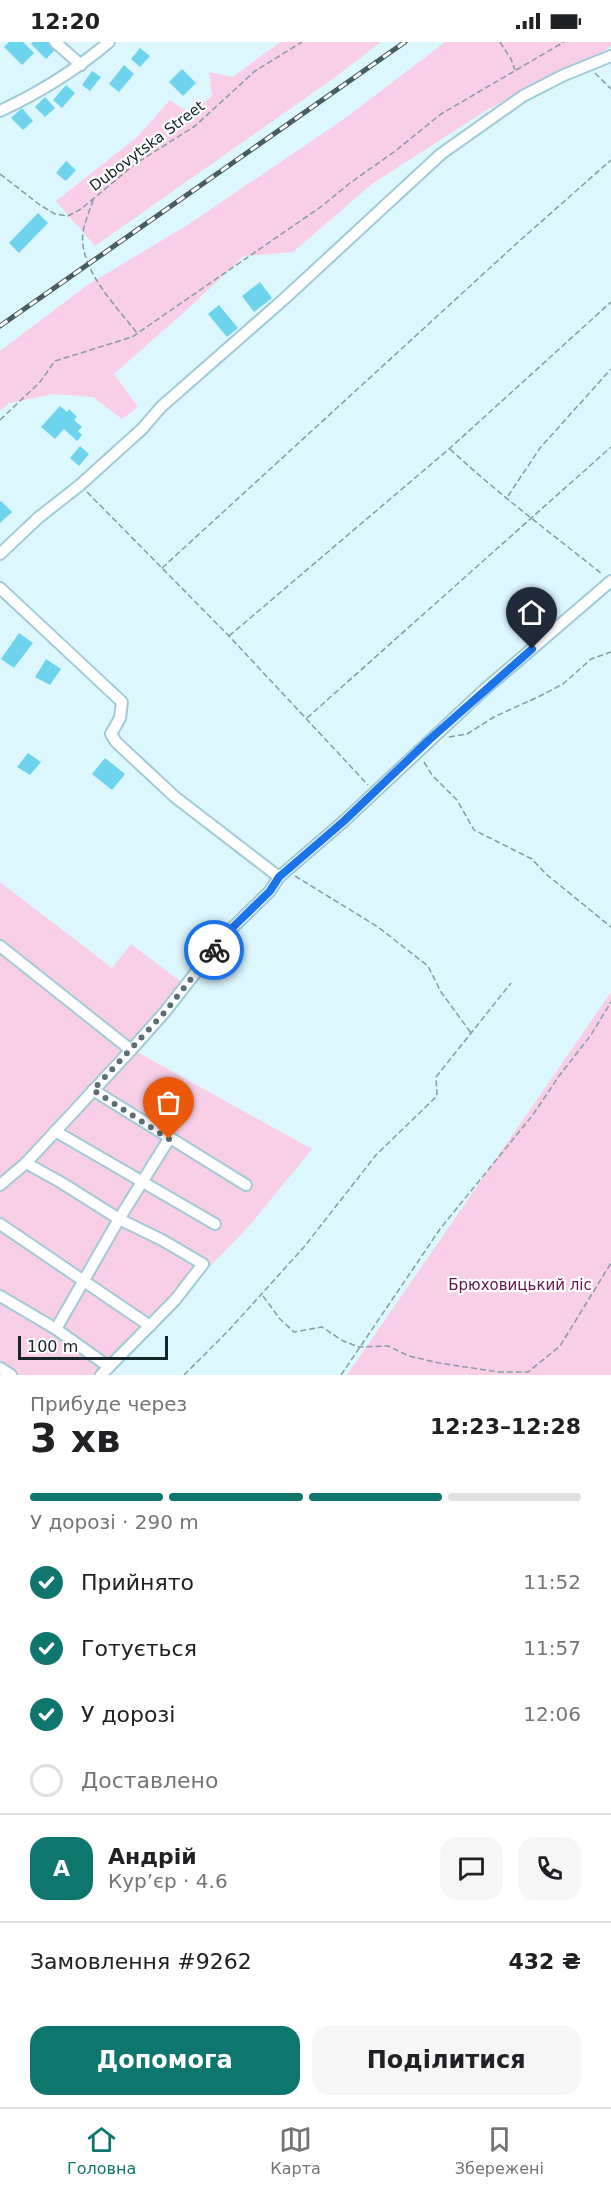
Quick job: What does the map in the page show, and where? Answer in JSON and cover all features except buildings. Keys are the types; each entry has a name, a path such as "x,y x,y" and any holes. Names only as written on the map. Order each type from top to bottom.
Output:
{"street":[{"path":"55,42 81,65"},
{"path":"0,111 20,102 81,65 109,42"},
{"path":"0,554 38,518 80,485 142,429 161,407 283,300 441,154 523,96 611,56"},
{"path":"0,1185 26,1163 131,1050 164,1013 226,934 270,891 283,874 484,690 611,581"},
{"path":"0,588 122,702 120,718 111,734 116,742 176,797 283,874"},
{"path":"0,946 131,1050"},
{"path":"93,1090 246,1185"},
{"path":"56,1131 215,1224"},
{"path":"56,1329 118,1219 169,1139"},
{"path":"0,1296 56,1329 105,1371 175,1300 203,1264 162,1240 118,1219 26,1163"},
{"path":"0,1224 150,1326"},
{"path":"0,1368 11,1375"}],"path":[{"name":"Dubovytska Street","path":"0,174 40,205 55,214 68,216 93,199 135,164 195,126 255,71 302,42"},
{"path":"500,42 515,71"},
{"path":"0,420 40,382 55,361 132,337 322,206 441,114 564,42"},
{"path":"588,66 611,89"},
{"path":"162,568 507,252 611,160"},
{"path":"93,199 83,232 84,257 93,275 138,333"},
{"path":"229,636 449,449 611,302"},
{"path":"507,497 540,448 611,369"},
{"path":"306,718 611,447"},
{"path":"449,449 484,481 611,581"},
{"path":"80,485 229,636 375,792"},
{"path":"448,737 467,734 494,717 563,684 591,659 611,652"},
{"path":"418,751 432,775 457,800 474,830 532,859 546,874 611,927"},
{"path":"283,874 378,927 428,966 441,992 471,1033"},
{"path":"184,1375 304,1247 376,1155 437,1096 436,1077 511,983"},
{"path":"342,1375 440,1228 532,1116 591,1035 611,1002"},
{"path":"262,1294 280,1319 294,1332 322,1327 343,1341 359,1347 388,1346 409,1356 439,1363 499,1372 528,1372 560,1346 611,1263"}],"green space":[{"path":"280,42 381,42 334,78 95,246 56,201 137,137 170,100 190,114 212,96 209,72 233,77"},
{"path":"445,42 611,42 611,46 581,67 559,70 485,111 372,184 293,252 244,256 114,374 138,407 122,419 93,397 53,394 9,403 0,411 0,351 86,286 189,224 344,119"},
{"path":"0,882 112,968 131,944 185,985 131,1045 139,1053 312,1149 251,1224 105,1375 0,1375"},
{"name":"Брюховицький ліс","path":"611,992 611,1375 347,1375"}],"railway":[{"path":"0,326 405,42"}],"way so far":[{"path":"169,1139 93,1090 164,1013 214,950"}],"route":[{"path":"214,950 226,934 270,891 279,877 344,821 429,740 532,649"}]}
